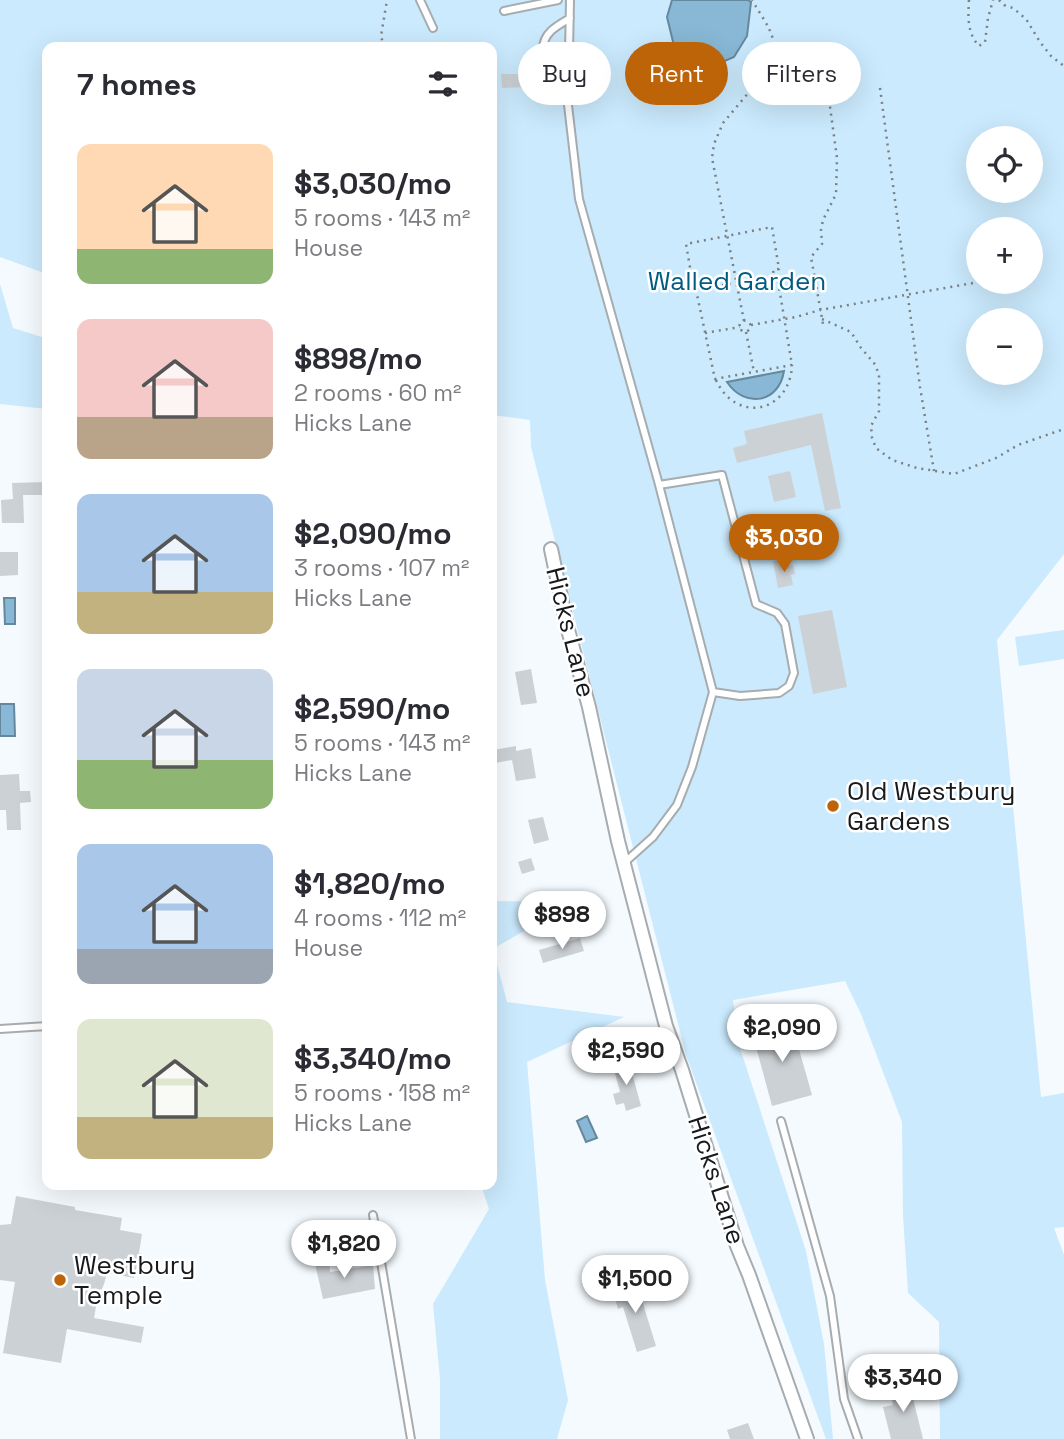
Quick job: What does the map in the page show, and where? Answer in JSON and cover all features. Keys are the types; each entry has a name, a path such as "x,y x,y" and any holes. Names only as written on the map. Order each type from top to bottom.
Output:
{"street":[{"name":"Hicks Lane","path":"551,549 624,863 666,1026 737,1246 750,1275 807,1439"}],"lane":[{"path":"420,0 433,28"},
{"path":"504,11 558,0"},
{"path":"569,42 570,0"},
{"path":"544,42 550,32 570,18"},
{"path":"568,105 579,199 659,485 713,692 692,767 677,805 653,837 624,863"},
{"path":"659,485 722,475 756,604 777,613 785,624 794,673 789,686 779,692 740,696 713,692"},
{"path":"0,1029 42,1026"},
{"path":"781,1121 830,1296 844,1399 858,1439"},
{"path":"373,1215 411,1439"}],"path":[{"path":"383,42 387,0"},
{"path":"752,0 770,29 774,42"},
{"path":"969,0 968,21 974,40 979,46 985,42 993,0"},
{"path":"999,0 1026,19 1051,56 1064,66"},
{"path":"880,88 920,387 934,471"},
{"path":"742,100 723,123 713,144 712,158 744,321"},
{"path":"823,324 811,257 822,244 823,220 836,194 837,158 830,105"},
{"path":"699,289 698,284 694,285 686,244 772,227 779,269 773,270 774,276"},
{"path":"777,275 792,376 776,401 761,407 736,404 720,390 715,379 695,290 736,283 777,275"},
{"path":"744,321 751,325 966,284"},
{"path":"822,319 851,332 879,373 879,411 871,426 872,438 876,448 892,460 917,468 954,474 1018,445 1064,429"},
{"path":"740,327 744,321"},
{"path":"746,332 751,325"},
{"path":"704,333 740,327"},
{"path":"740,327 746,332 754,372"},
{"path":"715,379 792,365"}],"green space":[{"name":"Old Westbury Gardens","path":"0,0 1064,0 1064,554 997,640 1041,1097 1064,1093 1064,1227 1054,1228 1064,1255 1064,1439 940,1439 939,1322 908,1293 903,1215 902,1122 861,1014 845,981 733,1000 739,1045 806,1251 824,1344 833,1439 826,1439 686,1055 531,447 530,420 497,416 497,42 42,42 42,272 0,257"},
{"path":"0,284 13,328 42,337 42,408 0,404"},
{"path":"1064,630 1064,659 1019,666 1015,637"},
{"path":"497,901 573,902 497,947"},
{"path":"497,964 507,1002 624,1017 527,1062 545,1280 568,1400 557,1439 440,1439 440,1379 433,1304 489,1209 483,1190 497,1190"}],"shaded area":[{"path":"672,0 751,2 747,36 734,57 728,60 728,42 673,42 667,17"},
{"path":"784,371 776,390 760,399 743,396 734,391 727,382"},
{"path":"4,598 15,598 15,624 5,624"},
{"path":"0,704 14,704 15,736 0,736"},
{"path":"587,1116 597,1138 586,1142 577,1121"}],"building":[{"path":"501,74 518,74 518,87 502,88"},
{"path":"822,413 841,508 825,511 811,445 737,463 733,448 747,444 744,431"},
{"path":"790,471 796,497 774,502 768,476"},
{"path":"42,482 42,495 23,495 24,523 2,523 1,500 13,499 12,483"},
{"path":"0,552 18,552 18,575 0,576"},
{"path":"784,560 786,566 793,565 793,585 778,588 773,561"},
{"path":"832,610 847,687 813,694 798,616"},
{"path":"531,669 537,703 521,705 515,672"},
{"path":"516,746 516,751 531,748 536,778 516,781 512,760 497,763 497,749"},
{"path":"19,774 20,791 30,791 31,802 20,803 21,830 7,830 6,810 0,810 0,775"},
{"path":"543,817 549,840 534,844 528,820"},
{"path":"531,858 535,870 522,874 518,862"},
{"path":"580,938 584,951 543,963 539,950"},
{"path":"791,1021 812,1095 772,1106 752,1032"},
{"path":"629,1062 641,1106 626,1111 624,1103 616,1105 613,1094 620,1092 613,1066"},
{"name":"Westbury Temple","path":"16,1196 122,1218 120,1230 142,1234 139,1253 142,1253 134,1278 107,1273 102,1289 99,1290 94,1318 144,1327 141,1343 67,1329 61,1363 3,1353 15,1282 0,1280 0,1225 11,1224"},
{"path":"329,1258 330,1272 373,1265 375,1289 323,1299 314,1259"},
{"path":"636,1281 656,1346 637,1352 623,1307 618,1309 612,1288"},
{"path":"909,1382 923,1439 891,1439 883,1407 893,1405 889,1387"},
{"path":"748,1423 754,1439 730,1439 727,1430"}],"place":[{"name":"Old Westbury Gardens","path":"833,806"},
{"name":"Westbury Temple","path":"60,1280"}],"park label":[{"name":"Walled Garden","path":"737,281"}]}
